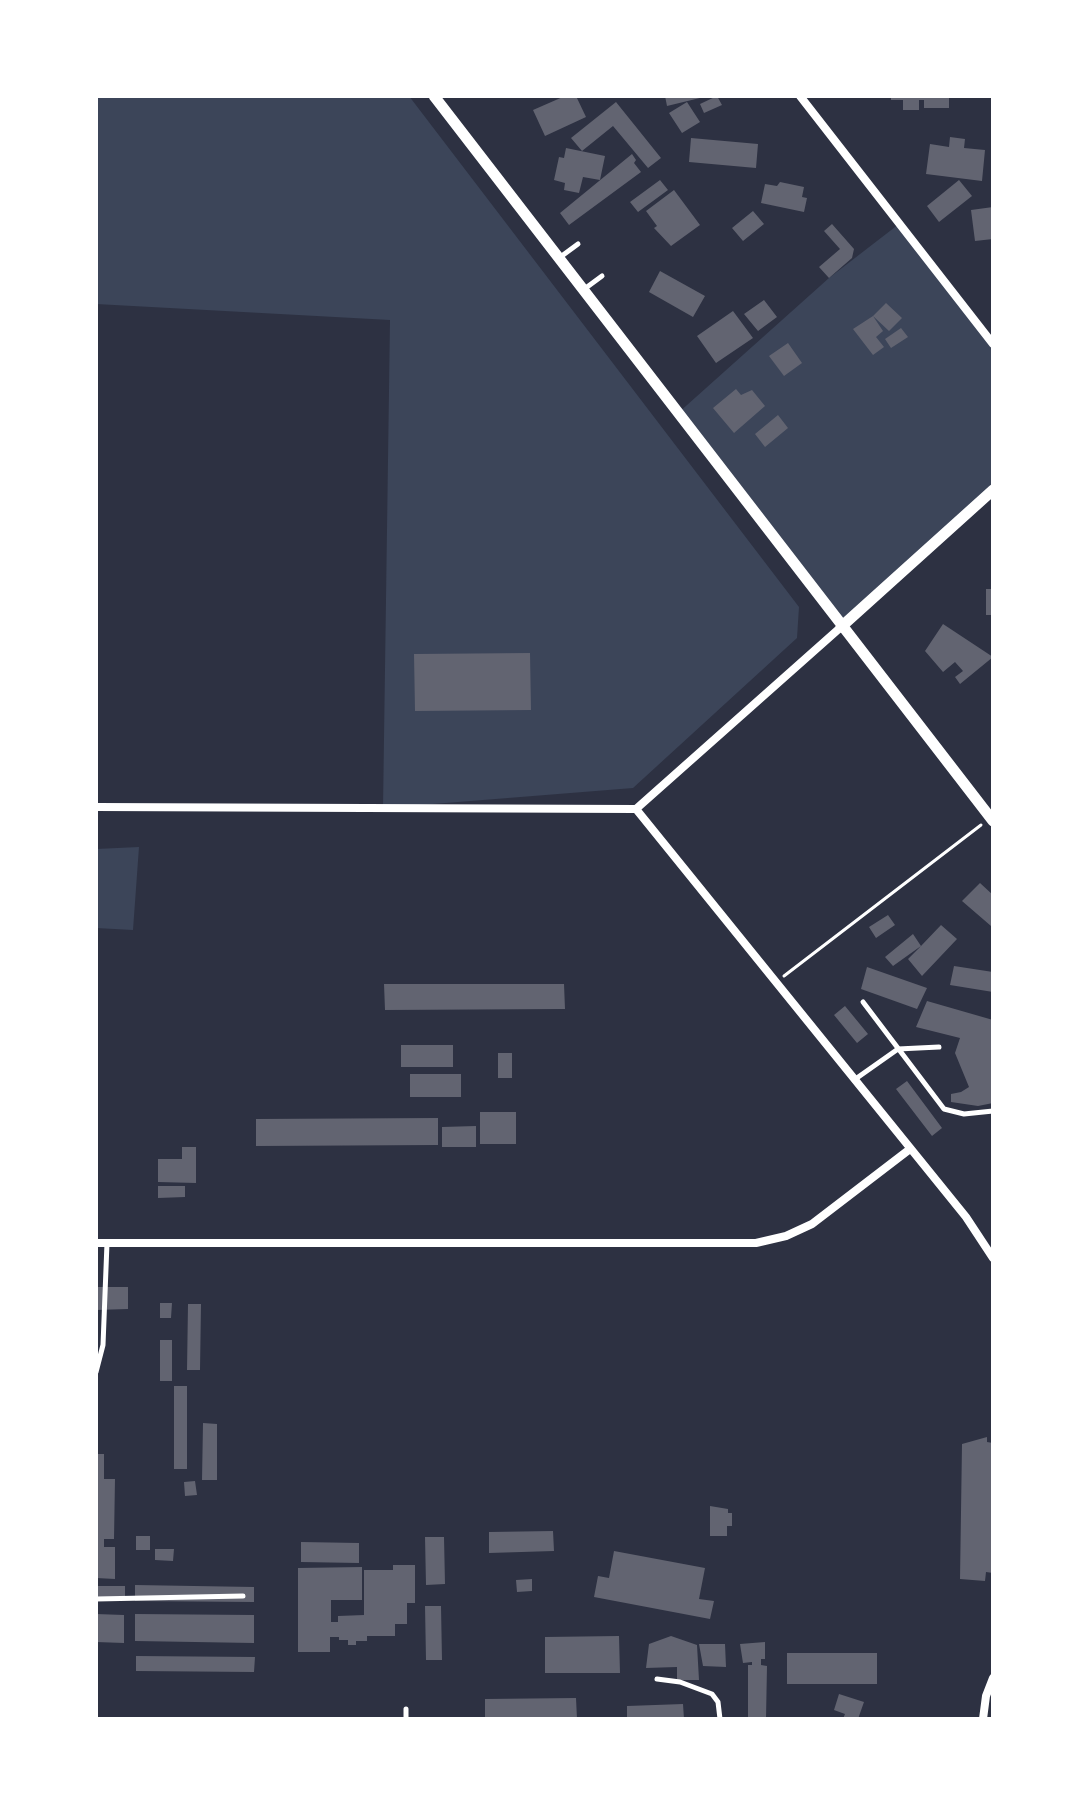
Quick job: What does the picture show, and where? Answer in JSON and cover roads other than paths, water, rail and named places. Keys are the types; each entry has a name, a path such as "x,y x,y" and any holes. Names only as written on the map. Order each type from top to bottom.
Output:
{"street":[{"path":"434,96 992,820"},
{"path":"800,96 993,344"},
{"path":"96,807 636,809 993,490"},
{"path":"636,809 966,1217 993,1258"},
{"path":"96,1243 756,1243 786,1236 812,1224 910,1149"},
{"path":"983,1719 986,1696 993,1678"}],"lane":[{"path":"558,259 578,244"},
{"path":"582,291 602,276"},
{"path":"863,1002 944,1109 964,1114 993,1111"},
{"path":"853,1081 898,1049 939,1047"},
{"path":"96,1372 103,1345 107,1243"},
{"path":"96,1599 243,1596"},
{"path":"657,1679 680,1682 712,1694 718,1702 720,1719"},
{"path":"406,1709 406,1719"}]}
